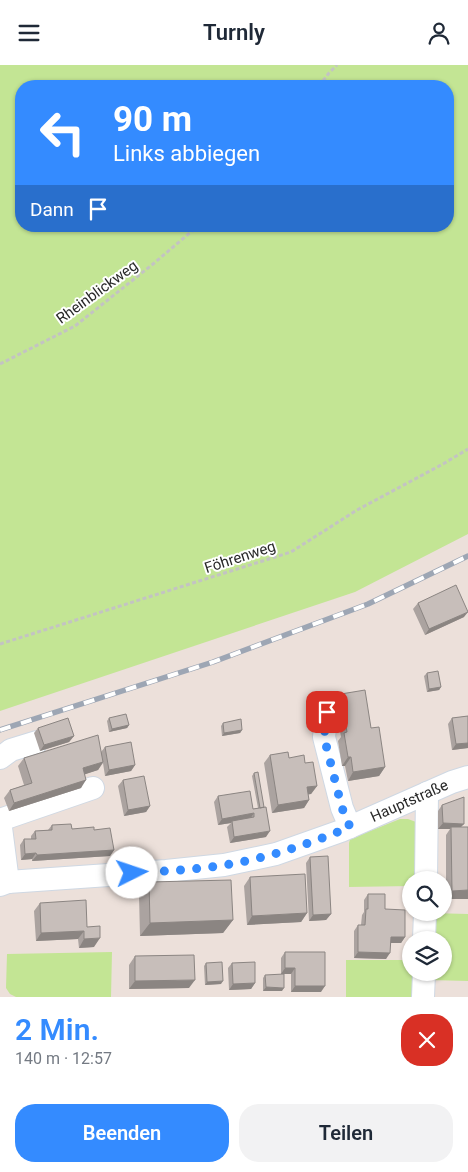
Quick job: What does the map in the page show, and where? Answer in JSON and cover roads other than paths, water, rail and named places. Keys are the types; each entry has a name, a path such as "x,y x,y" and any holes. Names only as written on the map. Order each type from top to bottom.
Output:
{"street":[{"path":"327,712 324,737 342,808 350,827"},
{"path":"0,758 11,750 37,742"},
{"name":"Hauptstraße","path":"4,883 224,865 276,854 350,827 452,782 468,777"},
{"path":"4,883 0,820 93,789"},
{"path":"426,871 427,793"},
{"path":"423,997 424,981"}],"railway":[{"path":"0,730 213,662 368,604 468,556"}]}
